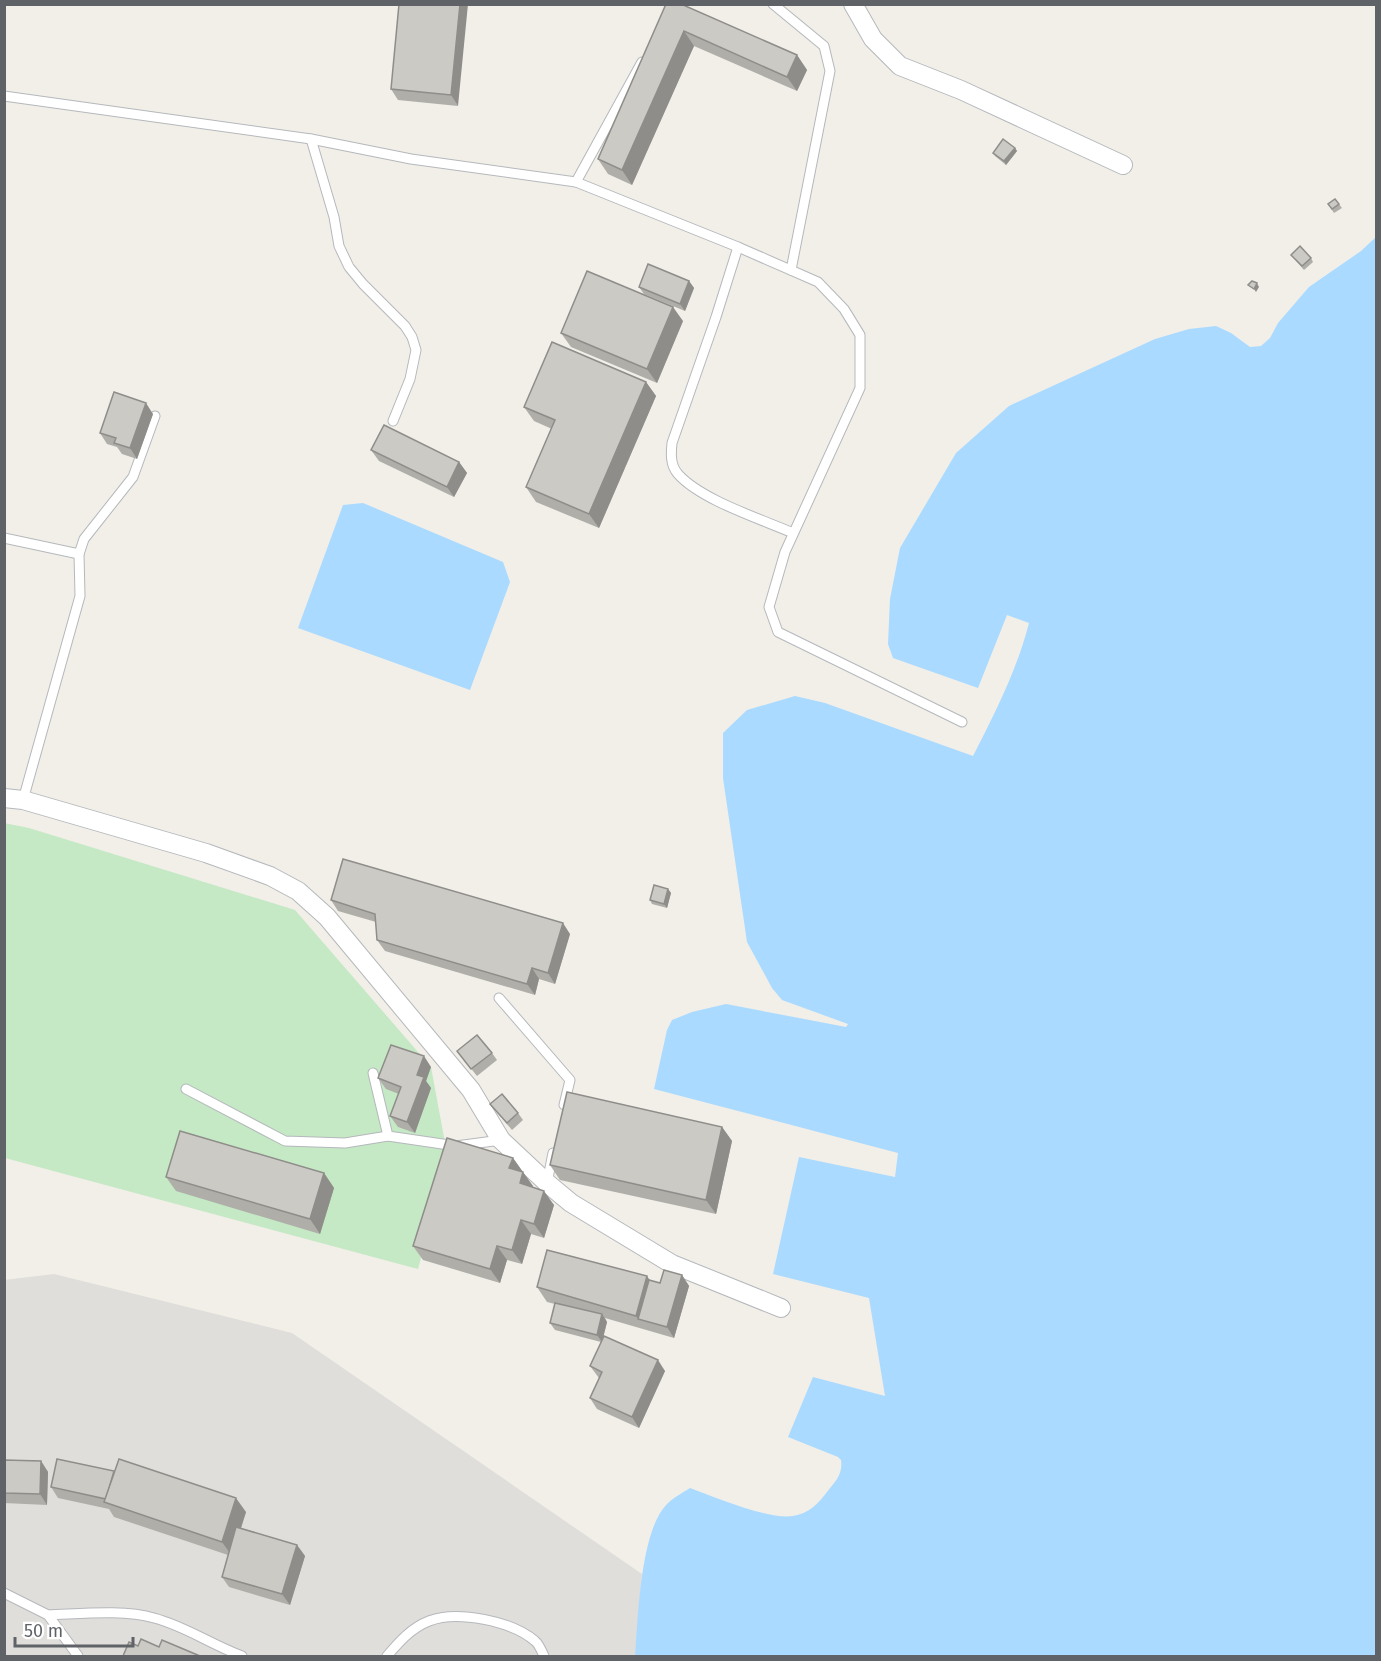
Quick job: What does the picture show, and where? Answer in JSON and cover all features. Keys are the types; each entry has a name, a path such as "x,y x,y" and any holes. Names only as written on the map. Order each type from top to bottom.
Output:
{"street":[{"path":"853,4 873,39 900,66 962,90 1123,165"},
{"path":"4,798 23,800 206,853 270,876 298,891 327,918 471,1090 501,1140 546,1183 571,1203 672,1264 781,1308"}],"lane":[{"path":"773,4 824,46 830,71 791,270"},
{"path":"576,182 645,57"},
{"path":"4,96 311,139 411,159 576,182 818,282 844,309 860,335 860,388 784,552 769,607 778,632 962,722"},
{"path":"311,139 339,246 349,267 405,326 416,350 410,379 393,421"},
{"path":"738,247 672,442 671,457 677,473 709,497 794,533"},
{"path":"23,800 80,596 80,554 84,540 133,477 155,416"},
{"path":"4,538 80,554"},
{"path":"500,998 570,1080 562,1114"},
{"path":"374,1073 388,1136"},
{"path":"186,1089 285,1140 345,1143 388,1136 456,1146 501,1140"},
{"path":"546,1183 554,1149"},
{"path":"4,1593 48,1615 133,1614 151,1617 177,1625 242,1656"},
{"path":"48,1615 78,1656"},
{"path":"387,1656 407,1634 429,1621 451,1618 479,1618 511,1628 536,1641 544,1656"}],"shaded area":[{"path":"54,1274 292,1333 642,1574 635,1656 5,1656 4,1280"}],"green space":[{"path":"4,823 29,828 295,910 431,1067 448,1159 418,1269 5,1158"}],"water":[{"path":"1376,237 1376,1656 635,1656 639,1599 646,1554 658,1517 667,1504 690,1488 770,1515 793,1516 804,1513 817,1504 833,1484 840,1473 841,1465 838,1457 788,1437 813,1377 885,1396 869,1298 773,1274 799,1157 895,1177 898,1153 654,1089 667,1030 672,1020 692,1012 726,1004 846,1027 848,1024 782,1000 772,988 747,942 723,778 723,733 747,710 795,696 825,703 973,756 1012,674 1029,623 1007,615 978,688 893,658 888,644 890,599 900,548 956,453 1009,406 1155,339 1189,329 1216,326 1231,333 1250,347 1261,346 1270,338 1278,323 1309,287 1361,251"},
{"path":"363,503 503,562 510,582 470,690 298,628 343,505"}],"building":[{"path":"399,4 460,4 451,95 391,89"},
{"path":"666,4 681,4 797,55 787,77 684,31 622,170 598,159"},
{"path":"1003,139 1015,148 1004,161 993,153"},
{"path":"1335,199 1339,204 1332,209 1328,204"},
{"path":"1300,246 1311,258 1302,266 1291,255"},
{"path":"648,264 689,281 680,304 639,287"},
{"path":"587,271 673,307 647,369 561,333"},
{"path":"1252,281 1257,283 1254,289 1248,285"},
{"path":"552,342 646,382 589,514 526,487 555,420 524,407"},
{"path":"114,392 146,403 130,448 114,443 116,438 100,433"},
{"path":"384,425 459,462 447,487 371,450"},
{"path":"343,859 563,923 548,973 532,968 527,984 377,940 375,914 331,900"},
{"path":"654,885 668,889 664,904 650,900"},
{"path":"477,1035 492,1053 471,1069 457,1051"},
{"path":"391,1045 424,1056 417,1075 424,1077 407,1122 390,1116 401,1087 378,1078"},
{"path":"567,1092 722,1127 706,1200 550,1165"},
{"path":"502,1094 518,1113 507,1123 490,1104"},
{"path":"180,1131 324,1173 310,1219 166,1177"},
{"path":"447,1138 513,1158 509,1168 523,1172 520,1183 544,1191 534,1224 521,1220 512,1250 497,1246 490,1269 413,1246"},
{"path":"547,1250 647,1276 636,1316 537,1287"},
{"path":"664,1270 682,1275 667,1327 638,1319 649,1280 660,1283"},
{"path":"555,1303 602,1314 597,1335 550,1323"},
{"path":"604,1336 658,1360 632,1417 590,1398 602,1372 590,1366"},
{"path":"57,1459 114,1471 106,1499 51,1487"},
{"path":"119,1459 236,1498 222,1542 104,1502"},
{"path":"4,1460 41,1461 40,1494 4,1493"},
{"path":"236,1527 297,1545 282,1594 222,1577"},
{"path":"141,1639 159,1647 162,1640 200,1656 123,1656 129,1642 138,1646"}]}
